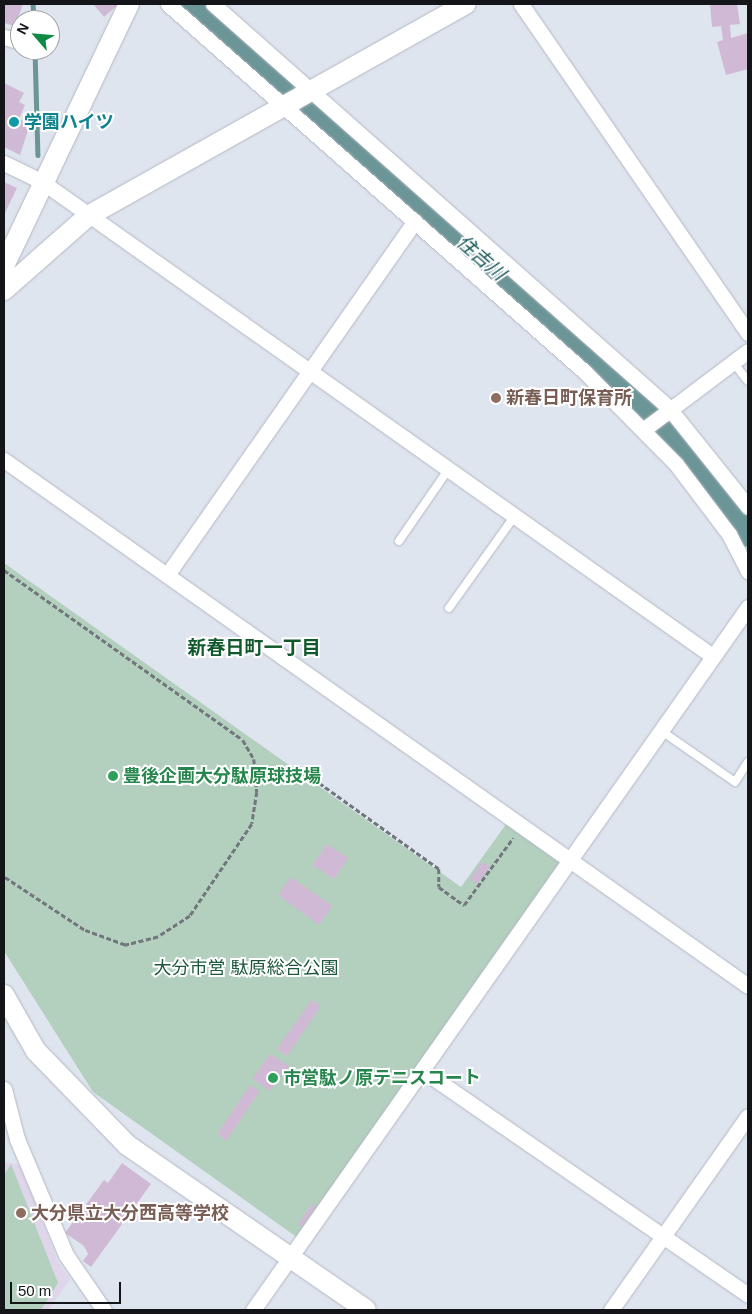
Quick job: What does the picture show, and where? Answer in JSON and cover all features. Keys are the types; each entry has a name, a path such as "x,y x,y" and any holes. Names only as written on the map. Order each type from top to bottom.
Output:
{"street":[{"path":"4,266 41,181 128,4"},
{"path":"168,4 285,104 645,428 702,497 748,571"},
{"path":"4,290 88,216 466,4"},
{"path":"521,4 748,332"},
{"path":"219,5 310,90 665,410 748,507"},
{"path":"4,163 41,181 711,655"},
{"path":"167,575 416,221"},
{"path":"645,428 665,410 748,351"},
{"path":"4,460 748,986"},
{"path":"253,1310 711,655 748,606"},
{"path":"4,995 36,1051 127,1145 366,1310"},
{"path":"422,1070 748,1295"},
{"path":"4,1089 17,1139 66,1255 104,1310"},
{"path":"611,1310 748,1116"}],"lane":[{"path":"733,362 748,381"},
{"path":"399,541 448,470"},
{"path":"449,608 514,517"},
{"path":"659,729 735,782 748,762"}],"path":[{"path":"4,570 222,722 244,740 254,759 256,776 252,824 190,916 158,938 125,944 84,930 4,876"},
{"path":"256,776 307,774 439,869 439,887 464,905 521,826"}],"shaded area":[{"name":"大分県立大分西高等学校","path":"4,1162 20,1165 58,1262 70,1279 49,1310 4,1310"}],"green space":[{"name":"大分市営 駄原総合公園","path":"4,563 461,887 509,820 565,861 298,1238 93,1092 4,951"},
{"name":"大分県立大分西高等学校","path":"11,1164 58,1283 41,1310 4,1310 4,1175"}],"building":[{"path":"4,4 23,4 21,10 10,10 10,25 4,23"},
{"path":"93,4 119,4 104,17"},
{"path":"710,4 737,4 740,24 730,25 731,38 748,33 748,69 726,75 717,42 723,40 721,26 712,27"},
{"name":"学園ハイツ","path":"4,83 24,93 19,102 25,105 19,119 30,124 20,155 4,147"},
{"path":"4,182 17,188 4,215"},
{"path":"327,844 348,858 334,879 312,865"},
{"path":"482,862 490,867 477,884 470,879"},
{"path":"291,877 332,906 319,925 278,895"},
{"path":"311,1000 321,1006 287,1056 277,1049"},
{"path":"270,1054 289,1066 270,1091 252,1079"},
{"path":"250,1085 260,1091 226,1141 217,1134"},
{"path":"122,1163 151,1184 91,1267 83,1261 88,1254 84,1246 65,1233 104,1180 108,1183"},
{"path":"312,1204 316,1207 302,1227 298,1224"}],"waterway":[{"path":"33,4 33,10"},
{"name":"住吉川","path":"192,4 584,348 706,475 748,534"},
{"path":"35,60 38,155"}],"place":[{"name":"学園ハイツ","path":"14,122"},
{"name":"新春日町保育所","path":"496,398"},
{"name":"豊後企画大分駄原球技場","path":"113,776"},
{"name":"市営駄ノ原テニスコート","path":"273,1078"},
{"name":"大分県立大分西高等学校","path":"21,1213"}],"district":[{"name":"新春日町一丁目","path":"254,648"}]}
